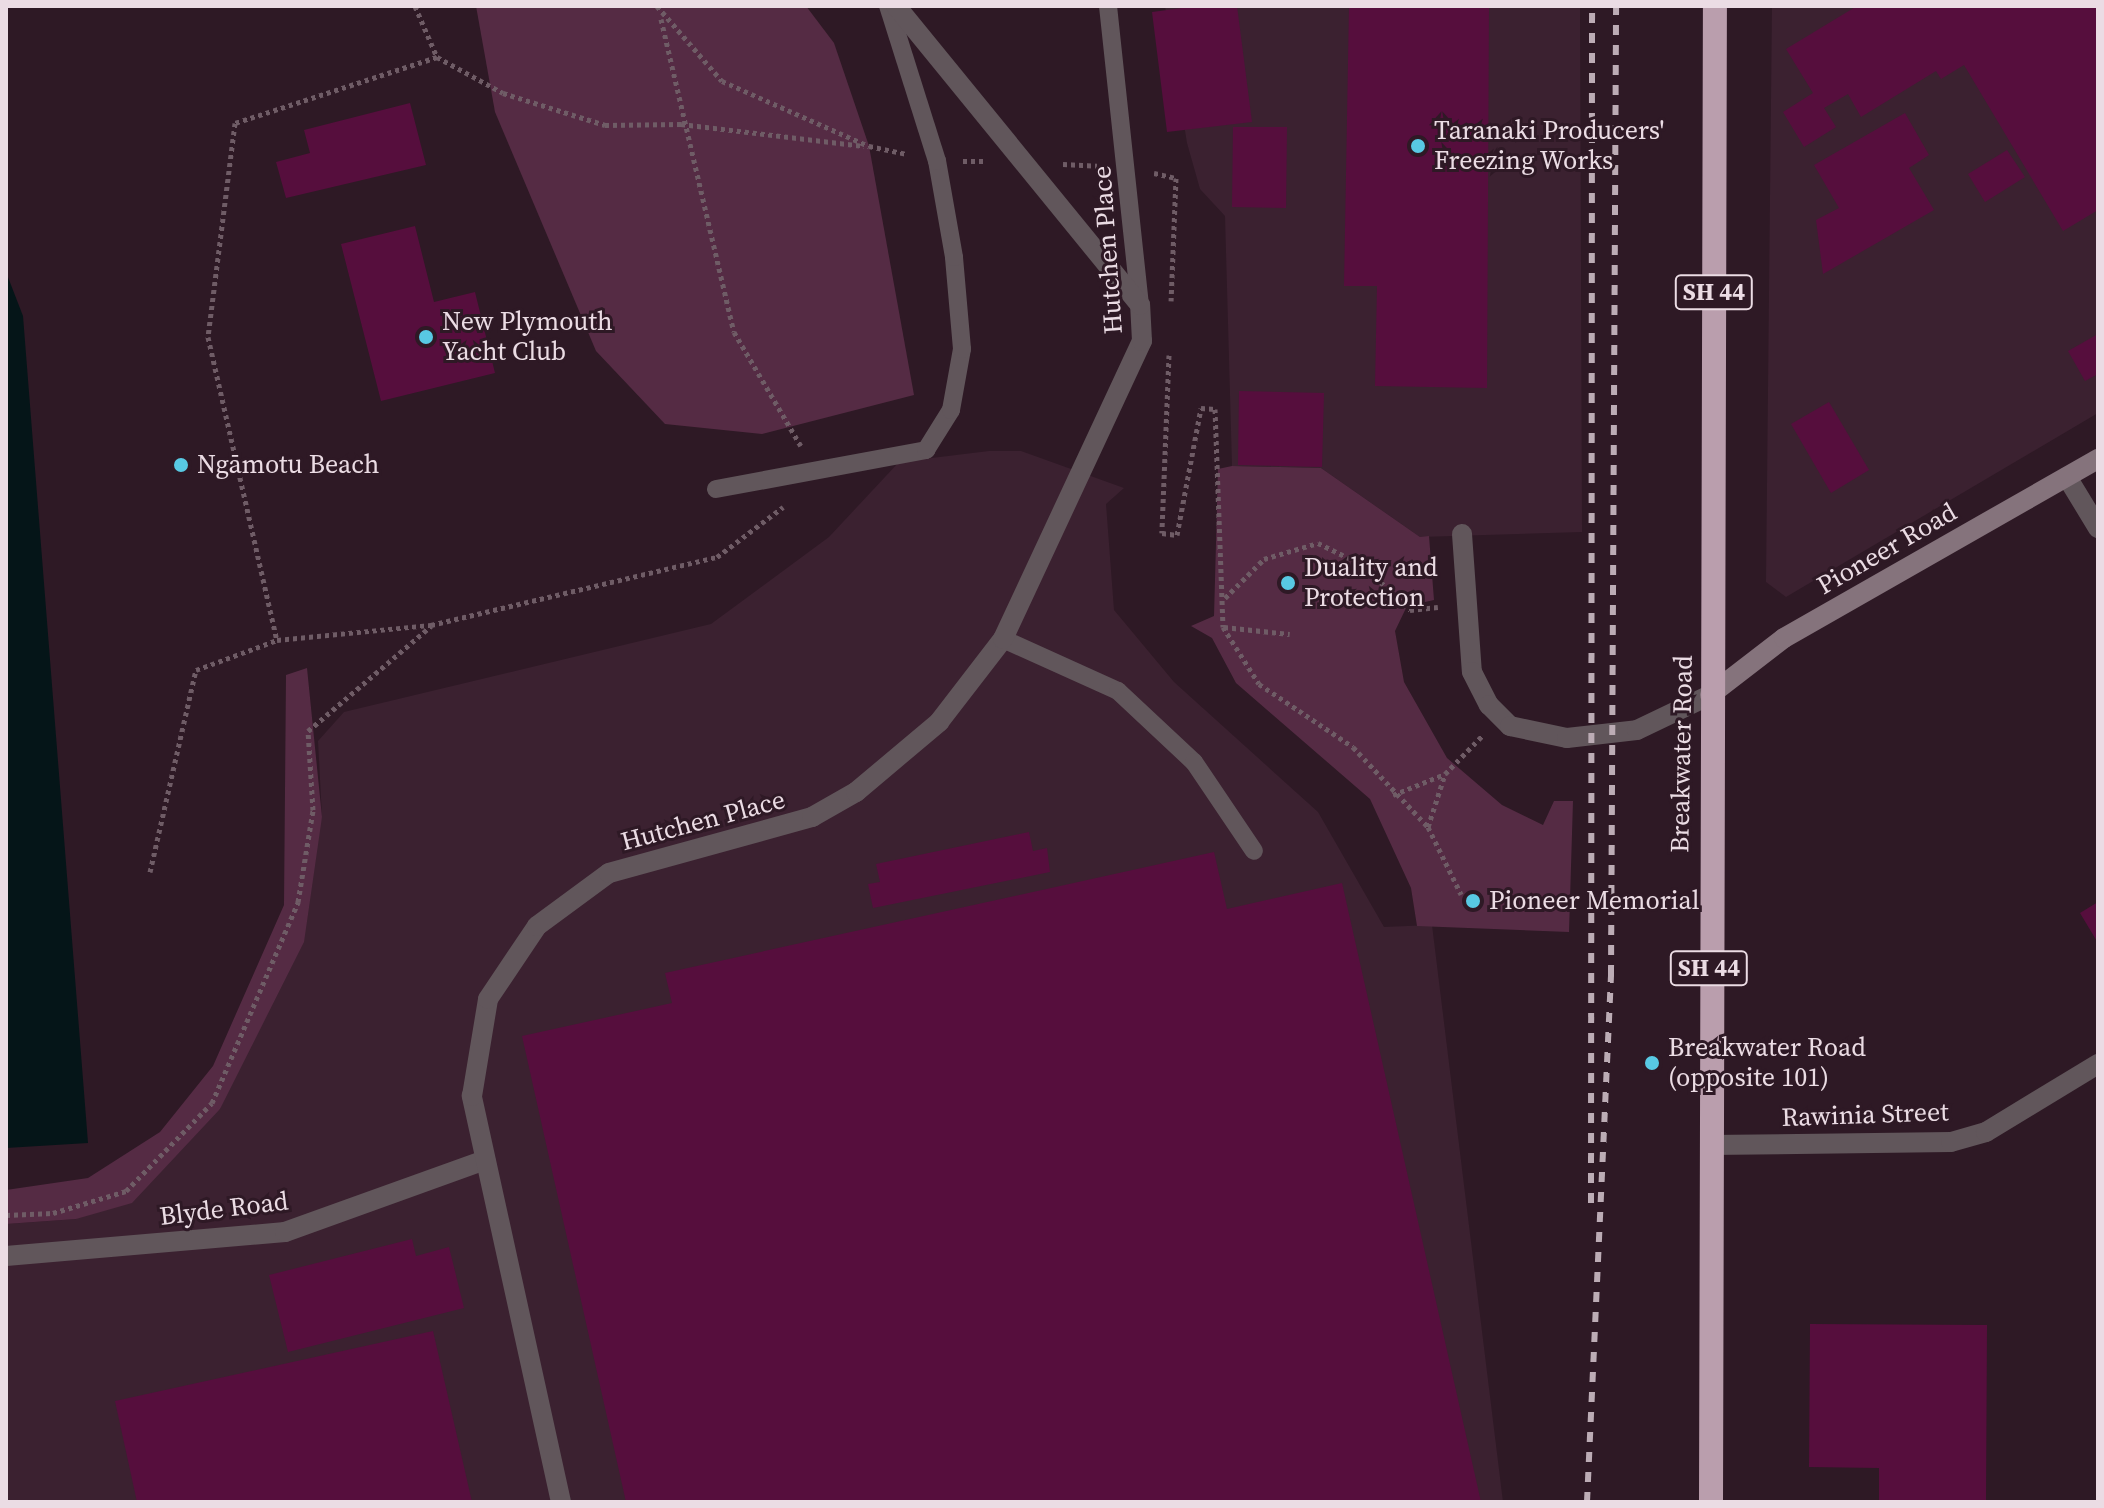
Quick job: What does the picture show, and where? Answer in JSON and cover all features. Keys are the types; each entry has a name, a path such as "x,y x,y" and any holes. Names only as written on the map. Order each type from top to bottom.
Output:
{"highway":[{"name":"Breakwater Road","path":"1711,1502 1710,695 1715,6"}],"street":[{"path":"896,6 1140,305"},
{"name":"Hutchen Place","path":"561,1502 472,1096 475,1046 488,999 537,926 609,873 754,836 856,792 939,722 1003,639 1142,341 1140,305"},
{"name":"Pioneer Road","path":"1710,695 1784,638 2098,459"},
{"path":"2067,477 2098,528"},
{"path":"1462,534 1472,672 1500,718 1523,731 1593,735 1665,722 1710,695"},
{"name":"Rawinia Street","path":"1710,1145 1951,1142 1986,1132 2098,1064"},
{"name":"Blyde Road","path":"6,1256 285,1232 485,1160"}],"lane":[{"path":"716,489 926,450 951,410 962,349 937,161 888,6"},
{"name":"Hutchen Place","path":"1108,6 1140,305"},
{"path":"1003,639 1118,691 1194,762 1254,851"}],"path":[{"path":"415,6 437,57 503,93 605,125 681,124 869,146"},
{"path":"150,872 196,670 277,640 431,625 717,557 775,516 816,471 734,332 681,124 661,19"},
{"path":"277,640 208,337 235,123 437,57"},
{"path":"1224,599 1264,559 1318,543 1363,565 1410,610 1466,604"},
{"path":"6,1215 53,1213 126,1191 212,1103 298,902 313,810 308,731 431,625"},
{"path":"1223,627 1290,634"},
{"path":"1392,795 1445,774 1500,718"},
{"path":"1428,827 1461,894"}],"shaded area":[{"path":"476,6 806,6 834,43 869,146 914,395 762,434 665,424 596,351 495,112"},
{"path":"1165,6 1580,6 1582,532 1420,537 1321,468 1232,466 1225,216 1200,189 1187,143"},
{"path":"1772,6 2098,6 2098,413 1786,597 1766,582"},
{"path":"6,272 23,316 88,1143 6,1148"},
{"path":"989,451 1021,451 1124,488 1106,504 1114,610 1174,682 1318,812 1384,927 1432,925 1503,1502 6,1502 6,1224 76,1219 220,1109 322,817 318,741 344,712 711,624 829,537 899,462"},
{"path":"1232,466 1321,468 1420,537 1429,536 1434,600 1407,606 1395,631 1404,682 1447,758 1502,805 1543,825 1554,801 1573,801 1569,932 1417,926 1411,888 1370,799 1236,683 1212,638 1191,626 1214,616 1218,469"},
{"path":"307,668 322,817 304,942 220,1109 132,1203 76,1219 6,1224 6,1190 88,1178 160,1132 213,1066 284,905 286,675"}],"building":[{"path":"1197,6 1237,6 1252,122 1167,132 1152,12"},
{"name":"Taranaki Producers' Freezing Works","path":"1349,6 1489,6 1487,388 1375,386 1377,286 1344,286"},
{"path":"1857,6 2098,6 2098,210 2063,231 1964,65 1941,79 1936,71 1861,117 1848,94 1824,108 1836,127 1804,147 1783,112 1813,93 1786,49"},
{"path":"410,103 426,165 286,198 276,162 310,153 304,130"},
{"path":"1905,113 1929,155 1909,168 1934,210 1823,274 1816,220 1839,208 1814,165"},
{"path":"1233,127 1287,127 1286,208 1232,207"},
{"path":"2007,150 2025,177 1985,202 1968,174"},
{"name":"New Plymouth Yacht Club","path":"415,226 434,302 475,292 495,373 381,401 341,244"},
{"path":"2098,334 2098,374 2085,381 2068,351"},
{"path":"1239,391 1324,393 1322,467 1238,465"},
{"path":"1829,402 1869,470 1831,493 1791,424"},
{"path":"1029,832 1033,851 1047,848 1050,872 873,908 868,884 880,882 876,864"},
{"path":"1214,852 1227,909 1342,883 1481,1502 626,1502 522,1036 672,1003 665,973"},
{"path":"2098,902 2098,943 2080,913"},
{"path":"412,1239 416,1256 449,1247 464,1308 288,1352 269,1275"},
{"path":"1810,1324 1987,1325 1986,1502 1879,1502 1879,1468 1809,1467"},
{"path":"433,1331 472,1502 137,1502 115,1401"}],"railway":[{"path":"1591,1203 1592,6"},
{"path":"1587,1502 1611,975 1616,6"}],"place":[{"name":"Taranaki Producers' Freezing Works","path":"1418,146"},
{"name":"New Plymouth Yacht Club","path":"426,337"},
{"name":"Ngāmotu Beach","path":"181,465"},
{"name":"Duality and Protection","path":"1288,583"},
{"name":"Pioneer Memorial","path":"1473,901"},
{"name":"Breakwater Road (opposite 101)","path":"1652,1063"}]}
